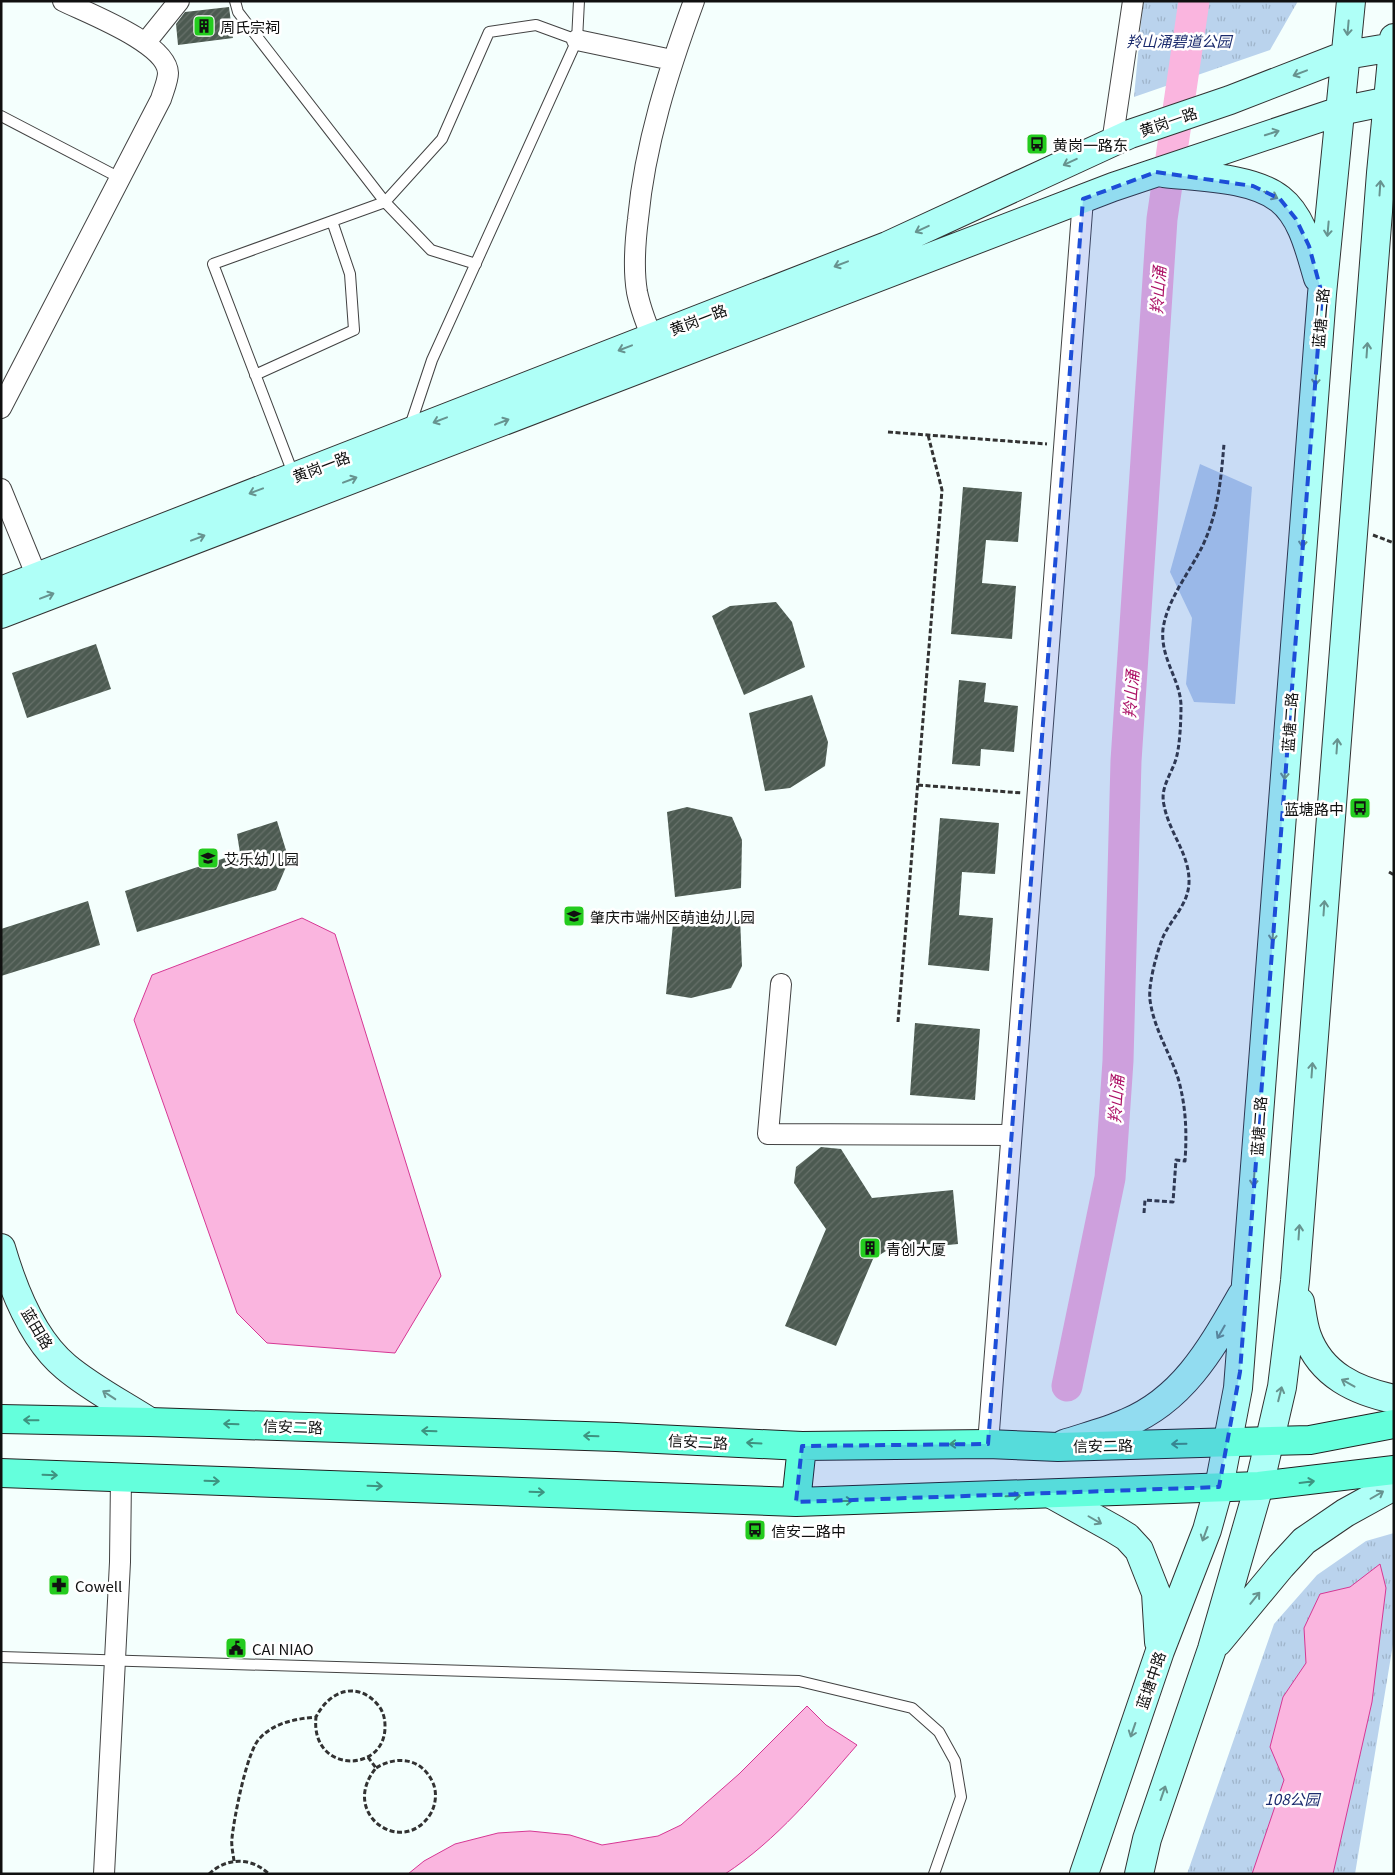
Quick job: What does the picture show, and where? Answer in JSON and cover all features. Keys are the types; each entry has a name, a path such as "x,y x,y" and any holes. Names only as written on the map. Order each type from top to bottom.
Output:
{"main road":[{"name":"蓝塘二路","path":"1227,1442 1240,1372 1322,294 1351,1"},
{"name":"黄岗一路","path":"1,614 657,349 1121,138 1230,100 1346,55 1393,44"},
{"path":"1139,1874 1147,1839 1212,1649 1259,1486 1282,1387 1295,1281 1390,101 1393,44"},
{"name":"黄岗一路","path":"1,591 409,432 657,349 1226,148 1340,111 1390,101"},
{"path":"1156,172 1225,180 1253,186 1280,199 1296,219 1309,246 1322,294"},
{"name":"蓝田路","path":"1,1248 20,1297 45,1345 66,1367 150,1422"},
{"path":"1295,1281 1307,1336 1318,1356 1330,1370 1346,1383 1394,1399"},
{"path":"1058,1446 1126,1424 1150,1411 1177,1390 1204,1360 1246,1290"},
{"name":"信安二路","path":"1,1419 596,1436 802,1446 988,1444 1058,1446 1268,1442 1310,1440 1394,1424"},
{"name":"蓝塘中路","path":"1084,1874 1160,1651 1207,1530 1219,1487 1227,1442"},
{"path":"796,1502 802,1446"},
{"path":"1,1473 796,1502 1053,1495 1259,1486 1394,1470"},
{"path":"1212,1649 1304,1541 1345,1513 1394,1486"},
{"path":"1053,1495 1127,1537 1139,1550 1156,1593 1160,1651"}],"street":[{"path":"1,408 161,99 168,73 163,60 146,42 63,1"},
{"path":"146,42 179,1"},
{"path":"657,349 644,318 637,290 634,253 641,185 672,60 694,1"},
{"path":"1121,138 1133,1"},
{"path":"577,40 672,60"},
{"path":"988,1444 1082,199"},
{"path":"1,489 38,577"},
{"path":"781,984 768,1134 1011,1135"},
{"path":"104,1874 120,1562 121,1478"}],"lane":[{"path":"235,1 238,12 385,202 431,250 476,264"},
{"path":"409,432 432,360 577,40 579,1"},
{"path":"294,477 213,264 385,202 442,139 489,32 536,25 577,40"},
{"path":"1,116 120,178"},
{"path":"255,375 354,330 350,274 332,221"},
{"path":"1,1657 799,1682 912,1708 939,1732 955,1760 961,1796 934,1874"}],"path":[{"path":"888,432 1063,446"},
{"path":"898,1022 942,490 928,435"},
{"path":"1144,1213 1144,1200 1173,1202 1176,1160 1185,1160 1186,1146 1186,1107 1177,1076 1158,1035 1150,998 1156,961 1164,936 1180,913 1189,885 1188,865 1180,844 1168,822 1163,802 1165,783 1176,761 1181,704 1164,651 1163,630 1168,611 1203,545 1214,516 1221,480 1224,444"},
{"path":"918,785 1037,794"},
{"path":"1389,872 1394,874"},
{"path":"341,1692 358,1692 373,1699 382,1713 385,1729 383,1740 368,1757 347,1762 335,1758 325,1751 316,1735 316,1717 330,1697 341,1692"},
{"path":"234,1861 232,1838 250,1756 258,1738 275,1726 296,1719 316,1717"},
{"path":"368,1757 376,1768"},
{"path":"398,1759 410,1761 420,1766 429,1774 434,1785 435,1803 428,1819 419,1827 408,1832 390,1830 374,1822 367,1812 364,1801 364,1789 368,1778 376,1768 386,1762 398,1759"},
{"path":"209,1874 221,1865 234,1861 248,1861 262,1867 269,1874"}],"highlighted area":[{"path":"1156,172 1253,186 1280,199 1296,219 1309,246 1322,294 1240,1372 1219,1487 796,1502 802,1446 988,1444 1083,199"}],"green space":[{"name":"羚山涌碧道公园","path":"1143,1 1298,1 1270,50 1134,97"},
{"path":"1200,464 1252,487 1235,704 1194,702 1186,684 1192,618 1170,572"},
{"name":"108公园","path":"1394,1533 1394,1638 1355,1874 1187,1874 1274,1624 1317,1575 1366,1541"}],"shaded area":[{"path":"302,918 335,934 441,1276 395,1353 267,1343 237,1313 134,1020 152,975"},
{"path":"1380,1564 1386,1588 1372,1702 1333,1874 1252,1874 1284,1780 1270,1747 1283,1697 1306,1663 1304,1628 1320,1594 1350,1587"},
{"path":"807,1706 826,1725 857,1745 796,1814 762,1846 725,1874 408,1874 424,1861 455,1844 498,1833 530,1831 570,1835 602,1845 658,1836 681,1825 739,1774"}],"building":[{"name":"周氏宗祠","path":"229,7 233,38 178,45 176,24 185,12"},
{"path":"963,487 1022,492 1018,542 986,540 982,583 1016,586 1012,639 951,634"},
{"path":"776,602 792,622 805,667 744,695 712,616 730,606"},
{"path":"96,644 111,689 27,718 12,673"},
{"path":"959,680 986,683 984,702 1018,706 1014,752 981,749 980,766 952,764"},
{"path":"812,695 828,742 825,766 790,788 765,791 749,713"},
{"path":"687,807 732,817 742,840 741,888 675,897 667,812"},
{"path":"940,818 999,823 995,874 962,872 959,915 993,918 989,971 928,965"},
{"path":"277,821 289,860 276,890 137,932 125,891 240,853 237,834"},
{"path":"88,901 100,945 1,976 1,929"},
{"path":"674,914 740,917 742,966 731,988 691,998 666,994"},
{"path":"915,1023 980,1029 975,1100 910,1095"},
{"name":"青创大厦","path":"821,1147 841,1149 872,1198 953,1190 958,1244 886,1251 873,1259 836,1346 785,1326 826,1229 794,1183 796,1167"}],"waterway":[{"name":"羚山涌","path":"1067,1386 1110,1178 1118,1061 1126,761 1162,219 1194,1"}],"place":[{"name":"周氏宗祠","path":"204,26"},
{"name":"黄岗一路东","path":"1037,144"},
{"name":"蓝塘路中","path":"1360,808"},
{"name":"艾乐幼儿园","path":"208,858"},
{"name":"肇庆市端州区萌迪幼儿园","path":"574,916"},
{"name":"青创大厦","path":"870,1248"},
{"name":"信安二路中","path":"755,1530"},
{"name":"Cowell","path":"59,1585"},
{"name":"CAI NIAO","path":"236,1648"}]}
